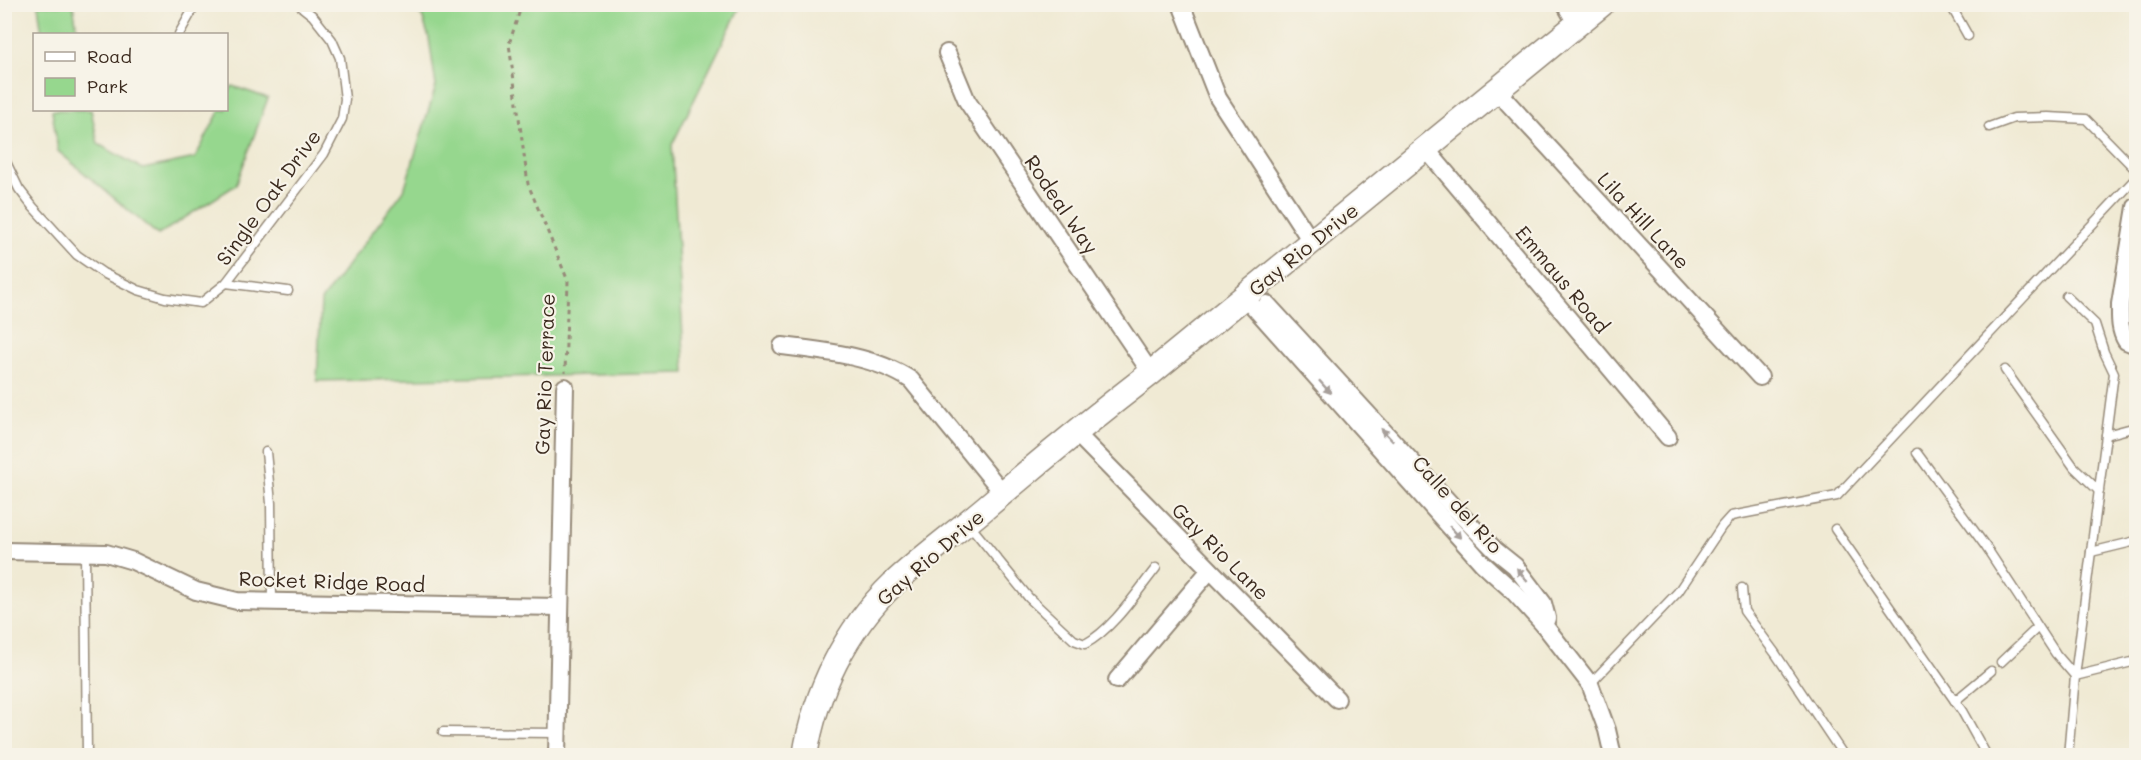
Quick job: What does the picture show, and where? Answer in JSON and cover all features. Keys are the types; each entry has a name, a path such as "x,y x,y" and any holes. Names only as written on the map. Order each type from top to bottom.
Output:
{"street":[{"path":"1180,4 1218,98 1311,242"},
{"name":"Gay Rio Drive","path":"805,756 810,728 827,680 856,628 894,584 1075,432 1151,373 1497,91 1571,15 1602,4"},
{"name":"Rodeal Way","path":"947,53 967,101 1151,373"},
{"name":"Lila Hill Lane","path":"1497,91 1760,377"},
{"name":"Emmaus Road","path":"1426,149 1668,437"},
{"path":"2131,343 2121,332 2120,304 2136,207"},
{"name":"Calle del Rio","path":"1248,293 1482,563 1513,591 1544,625 1590,684 1607,730 1612,756"},
{"path":"782,346 836,353 898,372 911,380 1003,493"},
{"name":"Gay Rio Terrace","path":"557,756 565,387"},
{"name":"Gay Rio Lane","path":"1075,432 1337,699"},
{"name":"Rocket Ridge Road","path":"4,551 106,553 133,561 196,591 237,601 560,607"},
{"path":"1117,680 1210,570"}],"lane":[{"path":"180,33 196,4"},
{"name":"Single Oak Drive","path":"4,158 19,189 77,255 103,273 138,290 165,298 201,303 226,283 324,154 342,119 345,99 340,58 332,40 313,16 298,4"},
{"path":"1950,4 1968,36"},
{"path":"1989,127 2014,118 2048,117 2086,120 2136,170"},
{"path":"1590,684 1678,592 1731,516 1837,496 2136,178"},
{"name":"Single Oak Drive","path":"226,283 288,291"},
{"path":"2066,296 2095,324 2114,373 2075,676 2068,756"},
{"path":"2005,369 2074,467 2099,491"},
{"path":"2106,435 2136,428"},
{"path":"266,452 271,503 272,602"},
{"path":"1917,453 1986,547 2056,654 2075,676"},
{"path":"968,523 1029,598 1074,640 1085,644 1094,639 1126,607 1156,568"},
{"path":"1835,530 1955,701 1987,756"},
{"path":"2091,552 2136,541"},
{"path":"85,552 87,756"},
{"path":"1742,588 1744,611 1844,756"},
{"path":"2001,662 2038,627"},
{"path":"2075,676 2136,661"},
{"path":"1955,701 1991,671"},
{"path":"443,732 558,733"}],"path":[{"name":"Gay Rio Terrace","path":"522,4 509,44 528,184 568,281 565,387"}],"green space":[{"path":"38,5 73,5 78,33 42,33"},
{"path":"408,5 741,5 672,145 685,373 317,381 321,301 404,190 436,86 429,38 422,16"},
{"path":"232,86 268,98 236,185 158,235 58,151 52,111 91,111 98,144 143,169 195,158 219,111 228,111 228,94"}]}
